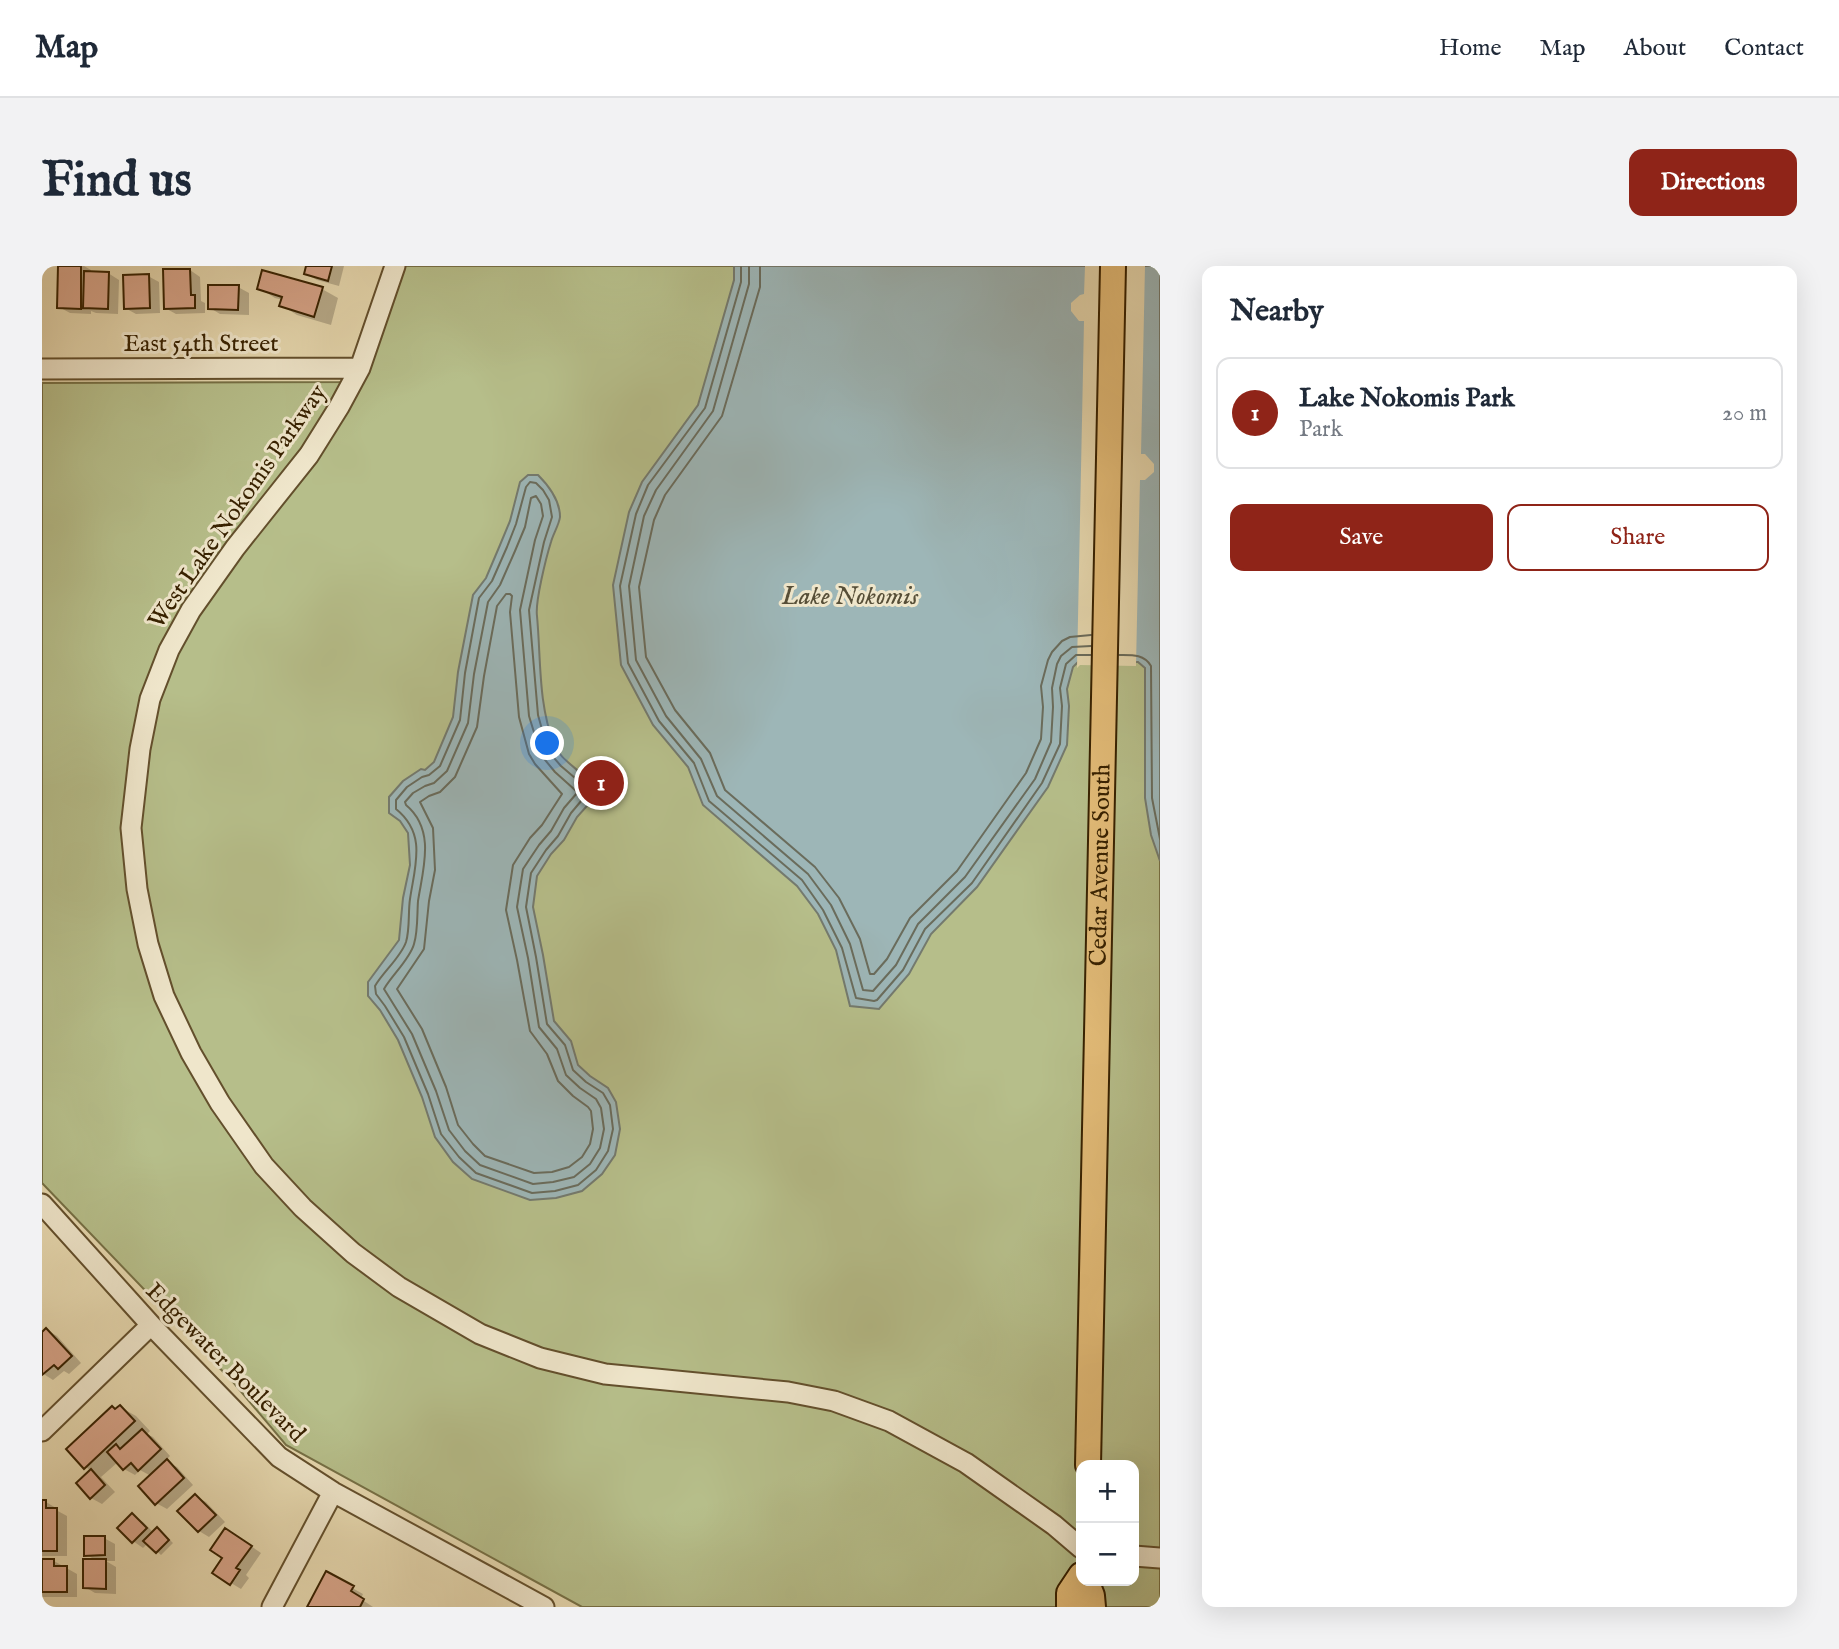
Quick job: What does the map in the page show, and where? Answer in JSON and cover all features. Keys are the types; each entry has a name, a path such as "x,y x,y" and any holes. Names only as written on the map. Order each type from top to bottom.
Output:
{"highway":[{"path":"1086,1586 1091,1607"}],"main road":[{"name":"Cedar Avenue South","path":"1088,1460 1113,266"},
{"path":"1069,1607 1069,1593 1076,1582"}],"street":[{"name":"West Lake Nokomis Parkway","path":"395,266 360,368 334,414 309,455 235,548 191,610 169,650 150,699 140,749 131,828 137,889 148,944 164,996 191,1053 220,1103 264,1166 303,1208 353,1253 399,1287 480,1334 540,1358 606,1374 788,1392 834,1401 889,1420 966,1463 1076,1544"},
{"name":"East 54th Street","path":"42,369 360,368"},
{"name":"Edgewater Boulevard","path":"42,1204 151,1325 279,1457 333,1492 544,1607"},
{"path":"42,1431 151,1325"},
{"path":"272,1607 333,1492"},
{"path":"1139,1556 1160,1558"}],"green space":[{"path":"404,266 1160,266 1160,1607 582,1607 286,1445 233,1382 42,1183 42,383 362,382"}],"water":[{"name":"Lake Nokomis","path":"734,266 1160,266 1160,861 1151,835 1145,798 1145,668 1138,662 1078,662 1073,667 1067,689 1067,745 1048,787 977,887 931,934 909,974 879,1009 850,1006 836,950 818,914 797,886 703,805 688,767 653,725 621,665 613,585 629,512 642,482 698,405 734,280"},
{"path":"528,475 538,475 550,489 556,499 560,517 546,558 537,609 545,713 558,752 589,782 594,798 577,817 564,840 537,876 533,907 554,1021 571,1041 578,1065 608,1088 616,1102 620,1129 615,1155 602,1174 582,1191 556,1198 530,1200 472,1179 453,1162 435,1137 422,1097 398,1040 368,996 368,982 399,940 403,898 410,865 408,833 400,821 389,813 389,797 403,781 421,769 425,770 434,762 453,717 458,672 473,595 486,578 510,521 520,482"}],"pier":[{"path":"1085,266 1145,266 1141,454 1145,454 1154,464 1154,472 1145,480 1140,480 1136,666 1080,665 1077,668 1084,321 1079,321 1071,311 1071,303 1084,294"}],"building":[{"path":"58,266 81,266 81,309 57,308"},
{"path":"306,266 332,266 328,281 304,274"},
{"path":"163,269 190,269 191,295 195,295 195,308 164,309"},
{"path":"262,270 323,287 314,317 279,306 282,297 257,289"},
{"path":"84,271 109,272 108,309 83,308"},
{"path":"149,274 150,308 124,309 123,275"},
{"path":"208,285 239,285 238,310 208,309"},
{"path":"46,1328 72,1356 58,1369 54,1365 42,1375 42,1332"},
{"path":"120,1405 135,1421 84,1469 66,1449 112,1406 115,1409"},
{"path":"142,1429 161,1449 138,1471 131,1463 123,1470 107,1452 116,1444 120,1449"},
{"path":"167,1459 184,1478 155,1505 138,1486"},
{"path":"91,1469 105,1485 90,1499 76,1483"},
{"path":"195,1494 216,1515 198,1532 177,1511"},
{"path":"42,1500 46,1500 46,1508 57,1508 57,1551 42,1551"},
{"path":"132,1513 147,1528 132,1543 117,1528"},
{"path":"157,1527 169,1540 156,1553 143,1541"},
{"path":"225,1528 252,1546 236,1568 240,1570 230,1585 212,1573 222,1558 210,1550"},
{"path":"84,1536 105,1536 105,1555 84,1556"},
{"path":"42,1559 54,1559 54,1566 67,1566 67,1592 42,1592"},
{"path":"83,1559 106,1559 106,1589 83,1588"},
{"path":"326,1571 354,1586 351,1591 364,1599 360,1607 307,1607"}],"place":[{"name":"Lake Nokomis Park","path":"601,783"}]}
